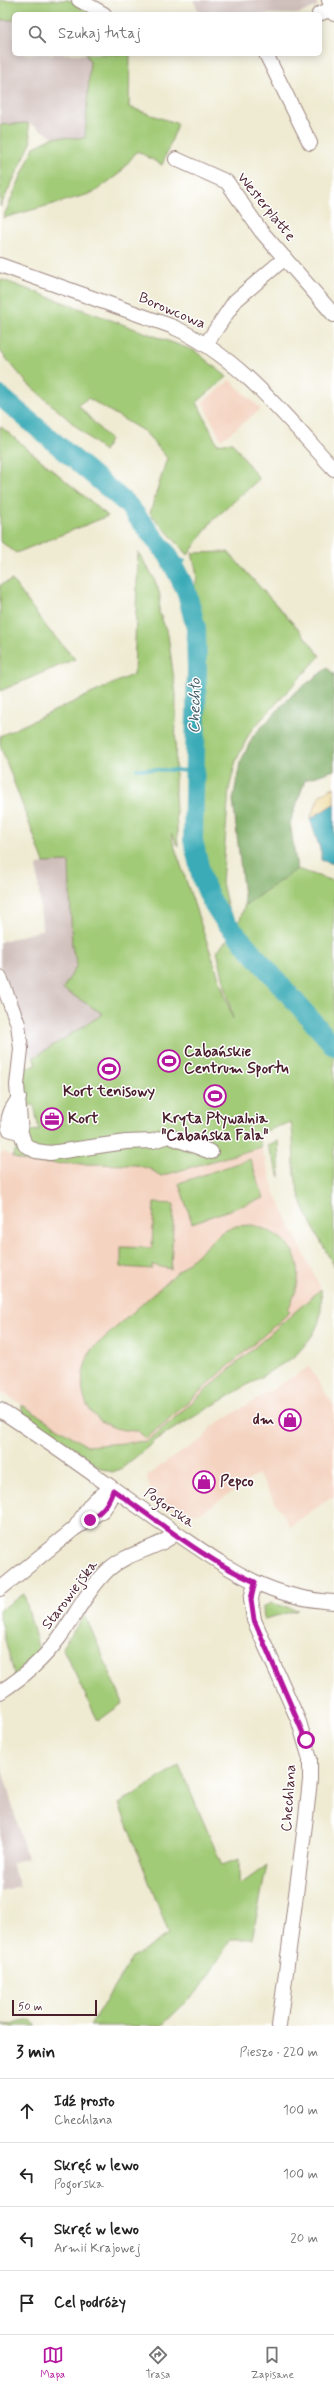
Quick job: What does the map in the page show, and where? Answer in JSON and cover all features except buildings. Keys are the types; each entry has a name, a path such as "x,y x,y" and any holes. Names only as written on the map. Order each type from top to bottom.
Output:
{"street":[{"path":"79,0 100,12"},
{"path":"267,56 310,143"},
{"name":"Westerplatte","path":"176,159 227,182 261,231 334,315"},
{"name":"Westerplatte","path":"206,344 235,302 285,258"},
{"name":"Borowcowa","path":"0,265 171,326 206,344 230,361 250,380 334,469"},
{"path":"0,977 18,1024 21,1048 17,1085 18,1098 10,1111 7,1122 9,1129 21,1133 25,1145 36,1151 50,1153 126,1142 153,1141 168,1136 212,1152"},
{"name":"Pogorska","path":"0,1410 232,1572 273,1590 303,1599 334,1602"},
{"path":"0,1589 74,1529 92,1502 100,1494 113,1490"},
{"name":"Starowiejska","path":"0,1692 40,1661 58,1639 96,1584 110,1569 135,1554 160,1545 176,1533"},
{"name":"Chechlana","path":"255,1582 251,1599 254,1620 299,1722 310,1759 310,1780 306,1817 279,2026"}],"shaded area":[{"path":"193,0 315,0 318,6 303,12 199,12"},
{"path":"0,20 12,20 12,56 86,56 90,61 85,138 54,137 28,123 0,125"},
{"path":"230,380 261,409 221,440 203,402"},
{"path":"69,861 72,946 77,965 103,1014 33,1058 27,1051 22,1022 0,965 0,942 42,930 37,866 44,863"},
{"path":"261,1147 276,1196 321,1289 148,1441 87,1446 0,1391 0,1154 5,1152 21,1161 29,1163 136,1165 150,1169 161,1176"},
{"path":"309,1367 334,1406 334,1496 290,1526 258,1474 201,1513 180,1513 151,1494 147,1476 170,1459 203,1439 211,1427"},
{"path":"0,1762 27,1858 11,1863 20,1886 0,1891"}],"green space":[{"path":"0,0 69,0 90,12 12,12 12,20 0,20"},
{"path":"86,56 130,56 129,107 178,124 162,165 137,151 120,173 93,193 3,218 34,147 54,137 85,138 90,61"},
{"path":"28,123 31,143 0,207 0,125"},
{"path":"0,279 195,351 227,377 197,402 217,444 232,442 259,479 212,521 188,555 150,513 167,458 145,432 88,398 78,405 110,440 104,451 27,383 0,351"},
{"path":"0,426 108,516 16,553 0,541"},
{"path":"138,552 154,578 160,595 159,612 168,635 176,695 175,794 178,847 172,834 172,839 233,1019 217,951 228,939 334,1054 334,1266 312,1225 298,1192 291,1122 257,1134 261,1147 161,1176 150,1169 136,1165 29,1163 12,1157 25,1132 39,1130 34,1105 26,1106 23,1103 22,1069 37,1064 33,1058 103,1014 63,989 77,965 72,947 69,862 44,863 0,745 0,736 134,674"},
{"path":"228,552 302,633 320,656 250,732 236,761 229,789 222,883 229,913 213,893 203,868 198,839 196,808 203,679 196,615 189,592 193,588 196,579 196,569 192,553"},
{"path":"12,580 48,629 75,659 0,691 0,585"},
{"path":"327,668 334,674 334,770 305,780 290,823 297,869 245,905 233,800 240,763 253,736 293,694"},
{"path":"297,869 334,881 334,1036 236,930 245,905"},
{"path":"278,1141 280,1177 267,1145"},
{"path":"250,1159 264,1198 192,1223 179,1183"},
{"path":"154,1203 174,1204 171,1269 152,1265 152,1269 121,1267 121,1247 152,1248"},
{"path":"252,1225 267,1230 280,1238 289,1246 295,1256 298,1268 298,1281 295,1294 288,1309 290,1312 146,1439 138,1431 121,1429 107,1424 96,1417 88,1407 83,1395 82,1381 85,1366 91,1350 222,1232 236,1226"},
{"path":"321,1289 321,1311 317,1327 308,1341 294,1357 160,1437 121,1469 112,1472 100,1468 22,1412 22,1405 87,1446 148,1441"},
{"path":"24,1594 40,1654 28,1666 24,1665 15,1677 0,1621 0,1610"},
{"path":"271,1603 298,1610 264,1619 263,1607"},
{"path":"85,1615 123,1703 98,1721 62,1647"},
{"path":"179,1765 222,1865 239,1859 239,1881 241,1884 267,1865 252,1939 231,1939 201,1988 161,2026 90,2026 132,1958 169,1934 119,1804"},
{"path":"31,2020 37,2026 0,2026"}],"sand":[{"path":"334,787 334,804 310,819 320,795"}],"water":[{"path":"334,804 334,864 321,860 321,852 310,819"}],"waterway":[{"name":"Chechło","path":"0,396 127,504 168,555 186,590 196,628 197,671 193,840 202,879 211,900 224,920 334,1046"},
{"path":"170,559 184,561"},
{"name":"Chechło","path":"182,583 190,581"},
{"path":"136,769 195,771"}],"place":[{"name":"Cabańskie Centrum Sportu","path":"169,1061"},
{"name":"Kort tenisowy","path":"109,1069"},
{"name":"Kryta Pływalnia \"Cabańska Fala\"","path":"215,1096"},
{"name":"Kort","path":"52,1119"},
{"name":"dm","path":"290,1420"},
{"name":"Pepco","path":"204,1482"}],"route":[{"path":"90,1520 103,1510 110,1500 113,1490 232,1572 255,1582 251,1599 254,1620 273,1660 281,1683 306,1740"}]}
